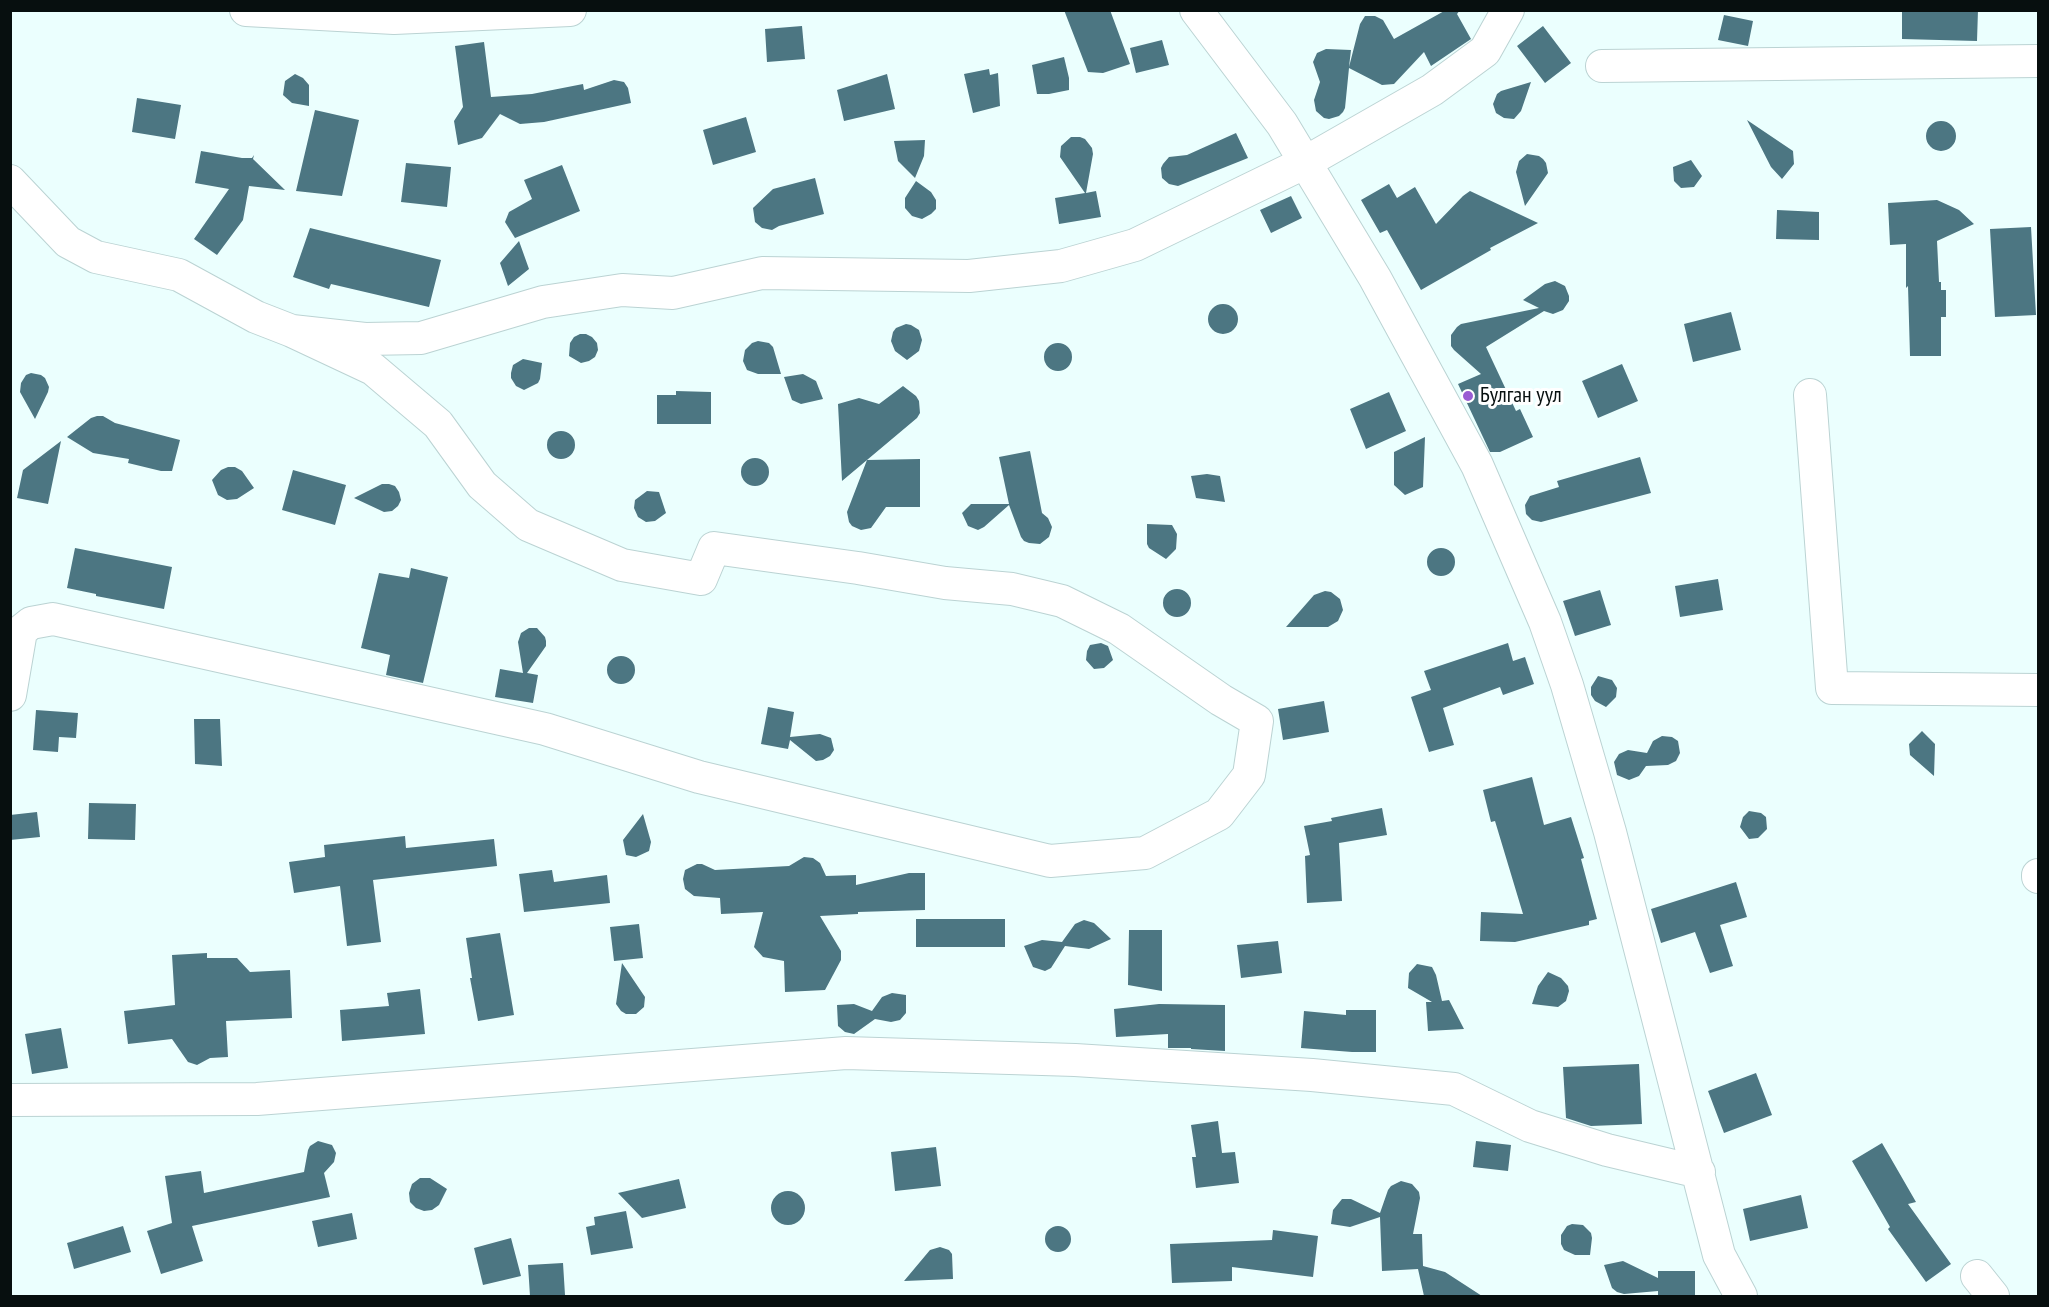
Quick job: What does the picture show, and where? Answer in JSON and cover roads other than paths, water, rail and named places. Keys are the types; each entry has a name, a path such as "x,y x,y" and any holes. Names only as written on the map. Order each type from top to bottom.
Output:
{"street":[{"path":"246,10 394,18 570,10"},
{"path":"1196,10 1282,124 1375,278 1477,465 1545,622 1567,685 1610,832 1719,1255 1740,1296"},
{"path":"292,331 364,339 421,338 543,302 622,290 672,293 762,273 969,276 1061,266 1135,245 1306,162 1432,90 1485,51 1508,10"},
{"path":"1602,66 2038,61"},
{"path":"10,181 68,242 96,257 179,274 256,317 292,331 373,369 438,424 482,485 528,525 622,565 701,579 714,548 945,583 1012,589 1062,601 1119,630 1221,700 1257,721 1249,775 1219,814 1145,853 1050,861 699,777 545,729 53,619 32,623 21,631 10,694"},
{"path":"1810,394 1832,688 2038,690"},
{"path":"10,1100 257,1099 846,1053 1075,1060 1312,1075 1454,1089 1530,1126 1608,1150 1699,1172"}],"place":[{"name":"Булган уул","path":"1468,396"}]}
